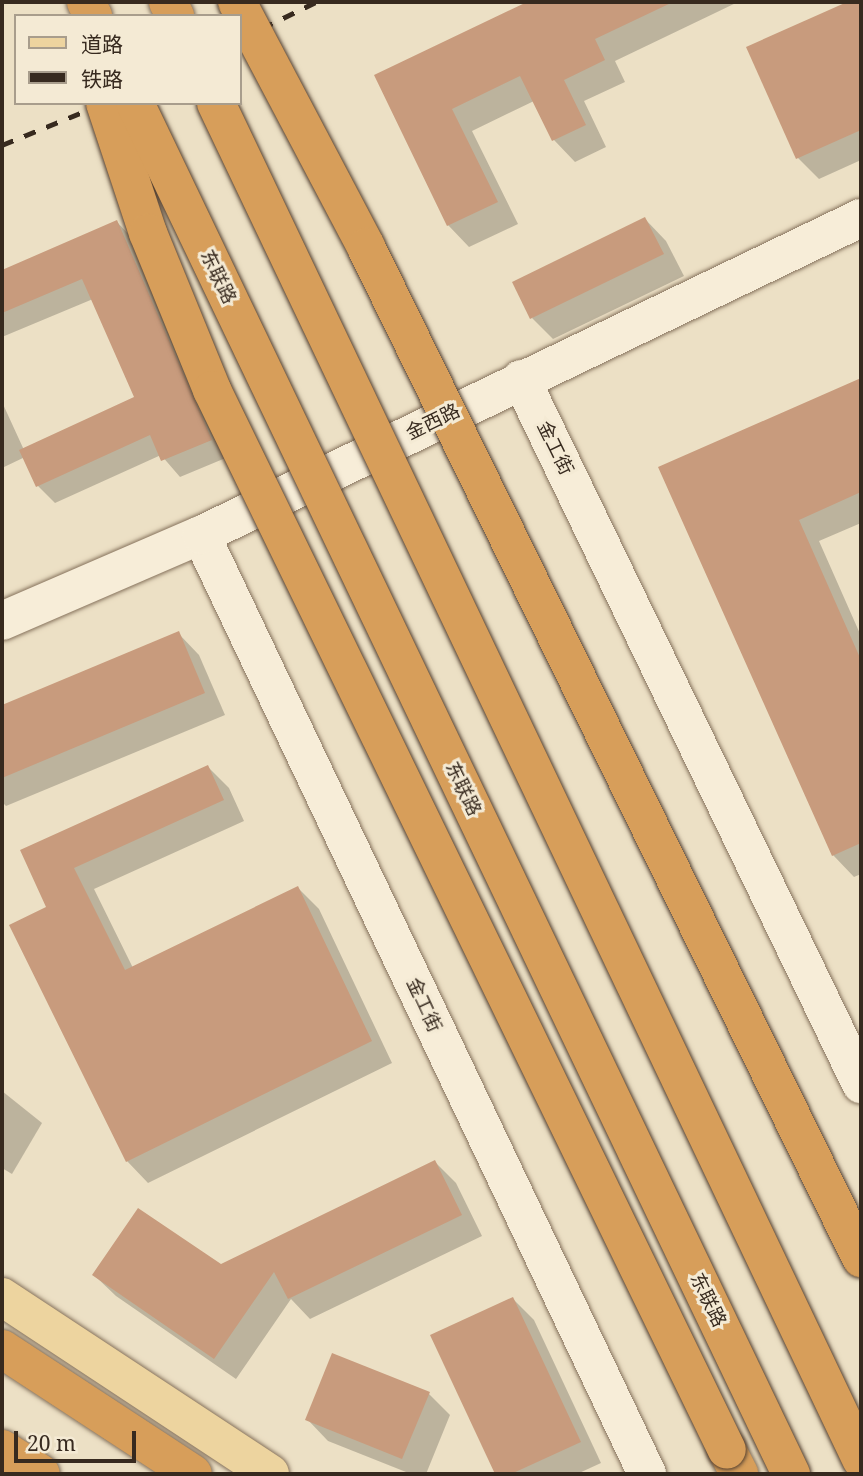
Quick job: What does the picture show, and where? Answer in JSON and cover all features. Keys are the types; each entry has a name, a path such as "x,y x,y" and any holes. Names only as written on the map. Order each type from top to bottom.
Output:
{"highway":[{"path":"237,2 366,247 861,1258"},
{"path":"106,105 152,244 212,390 733,1462"},
{"name":"东联路","path":"136,105 791,1474"},
{"path":"217,105 861,1459"},
{"path":"2,1349 193,1474"},
{"path":"2,1449 41,1474"}],"main road":[{"path":"2,1297 270,1474"}],"street":[{"name":"金西路","path":"2,621 201,535 861,218"},
{"name":"金工街","path":"521,379 861,1084"},
{"name":"金工街","path":"201,535 647,1474"}],"building":[{"path":"527,2 673,2 595,39 605,60 564,80 586,125 552,141 520,76 452,109 498,202 447,226 374,75"},
{"path":"847,2 861,2 861,130 796,159 746,47"},
{"path":"645,217 664,254 530,319 512,282"},
{"path":"117,220 212,440 161,461 150,435 36,487 19,450 134,397 82,279 2,313 2,270"},
{"path":"861,378 861,492 799,520 861,660 861,843 832,856 658,467"},
{"path":"179,631 205,693 2,778 2,705"},
{"path":"208,765 224,800 74,868 125,970 298,886 372,1041 126,1162 9,925 46,907 20,850"},
{"path":"435,1160 462,1215 288,1299 274,1272 214,1359 92,1275 138,1208 221,1264"},
{"path":"513,1297 581,1442 511,1474 495,1474 430,1335"},
{"path":"332,1353 430,1392 402,1459 305,1420"}],"railway":[{"path":"242,38 316,2"},
{"path":"2,145 100,105"}]}
